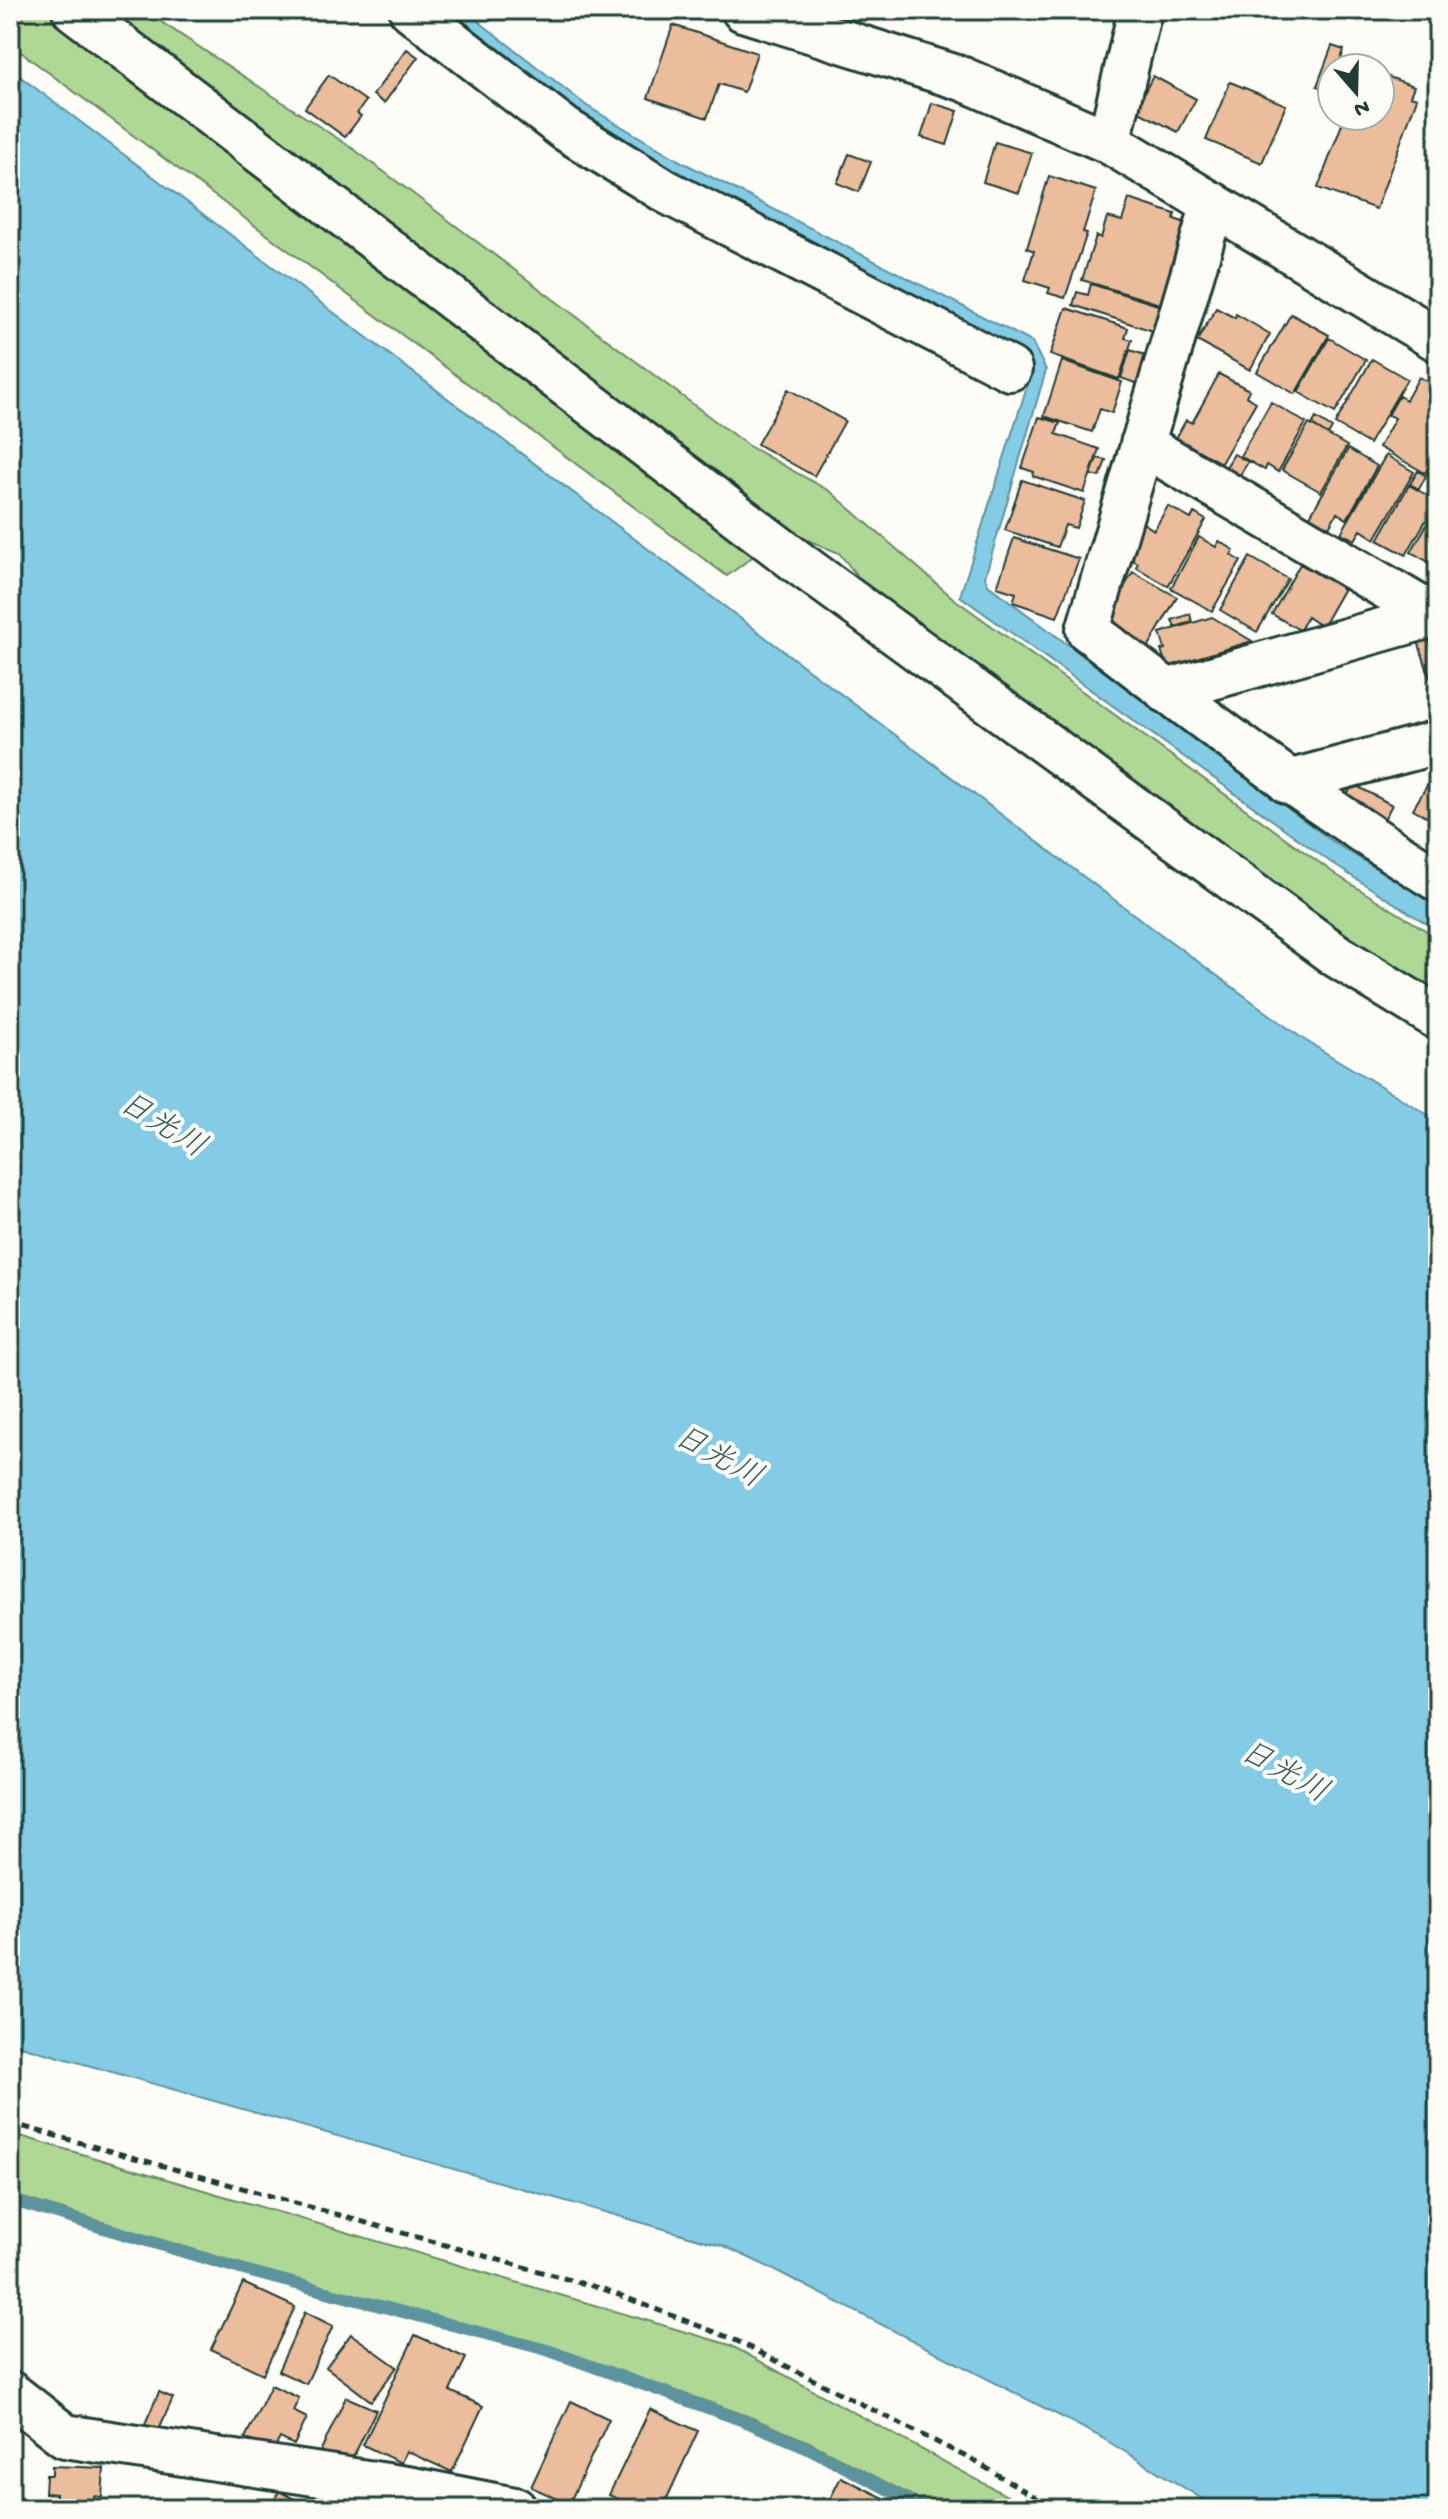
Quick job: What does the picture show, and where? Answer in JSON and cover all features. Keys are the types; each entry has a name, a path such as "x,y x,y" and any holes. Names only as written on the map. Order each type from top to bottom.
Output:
{"street":[{"path":"74,10 803,566 1337,956 1438,1018"},
{"path":"411,10 565,129 667,192 1010,369"},
{"path":"743,10 963,79 1109,142 1438,340"},
{"path":"1109,142 1140,10"},
{"path":"1213,204 1088,630 1288,782 1354,828 1438,880"},
{"path":"1142,444 1436,616"},
{"path":"1166,691 1436,616"},
{"path":"1288,782 1438,742"},
{"path":"10,2393 65,2436 409,2499 515,2509"}],"path":[{"path":"10,2123 606,2290 733,2339 978,2463 1055,2509"}],"green space":[{"path":"10,10 46,10 279,184 759,552 727,576 10,44"},
{"path":"86,10 143,10 355,150 747,445 831,492 953,598 1338,876 1438,938 1438,1001 1341,943 878,602 839,553 779,528"},
{"path":"10,2133 730,2345 1031,2509 937,2509 809,2442 745,2415 548,2346 255,2268 10,2194"}],"water":[{"path":"442,10 464,10 587,106 682,162 1032,342 1046,370 985,577 988,585 1336,844 1438,906 1438,931 1336,866 960,596 1029,380 1017,352 680,177 585,118"},
{"name":"日光川","path":"10,69 1303,1039 1438,1121 1438,2509 1219,2509 1099,2436 724,2246 10,2043"}],"building":[{"path":"673,25 757,53 744,92 719,84 707,118 648,98"},
{"path":"1332,46 1344,50 1343,52 1330,52"},
{"path":"407,49 418,57 384,103 373,95"},
{"path":"329,75 366,101 357,113 361,116 345,137 305,108"},
{"path":"1153,76 1196,99 1178,132 1135,110"},
{"path":"1396,80 1414,86 1410,96 1417,98 1376,209 1318,188 1339,132 1396,132"},
{"path":"1230,82 1286,105 1262,163 1206,140"},
{"path":"932,103 958,111 947,145 921,137"},
{"path":"995,142 1032,153 1019,193 983,182"},
{"path":"849,154 871,162 859,192 837,183"},
{"path":"1049,176 1096,191 1083,232 1087,233 1065,298 1048,293 1050,288 1025,280 1034,251 1027,248"},
{"path":"1129,199 1175,214 1174,219 1186,223 1160,304 1082,280 1096,236 1101,238 1107,217 1122,221"},
{"path":"1091,284 1161,306 1153,331 1073,305 1077,292 1088,295"},
{"path":"1066,308 1128,328 1125,338 1132,340 1119,379 1050,355"},
{"path":"1216,308 1235,318 1236,314 1270,334 1250,370 1197,341"},
{"path":"1291,314 1329,335 1295,394 1257,372"},
{"path":"1329,338 1366,360 1335,413 1298,392"},
{"path":"1130,350 1148,356 1138,384 1121,378"},
{"path":"1372,359 1407,379 1369,444 1335,424"},
{"path":"1062,361 1122,382 1112,413 1100,409 1092,432 1044,416"},
{"path":"1219,374 1249,390 1246,396 1256,402 1221,463 1176,438 1186,420 1192,423"},
{"path":"1419,377 1438,388 1438,450 1425,473 1379,447 1395,418 1388,415 1399,396 1406,400"},
{"path":"788,389 845,421 814,476 757,444"},
{"path":"1271,402 1306,423 1278,472 1267,465 1265,470 1240,456"},
{"path":"1039,417 1060,423 1056,434 1099,449 1084,493 1033,476 1034,472 1022,468"},
{"path":"1316,418 1332,428 1328,435 1312,425"},
{"path":"1309,424 1347,446 1321,492 1282,470"},
{"path":"1348,449 1377,466 1347,519 1337,513 1329,527 1310,516"},
{"path":"1234,454 1248,462 1240,475 1226,467"},
{"path":"1386,455 1414,472 1375,539 1361,530 1355,540 1341,533"},
{"path":"1438,456 1438,480 1427,474"},
{"path":"1097,458 1106,460 1100,477 1091,475"},
{"path":"1418,471 1426,476 1419,489 1410,484"},
{"path":"1022,480 1085,501 1076,528 1065,525 1057,547 1005,530"},
{"path":"1409,485 1437,501 1406,555 1378,540"},
{"path":"1438,505 1438,567 1411,552"},
{"path":"1168,506 1191,519 1194,513 1206,520 1168,586 1136,567 1138,563 1124,555 1143,523 1154,530"},
{"path":"1199,537 1216,547 1219,541 1234,550 1231,555 1241,561 1212,611 1171,588"},
{"path":"1014,538 1079,559 1057,617 1013,602 1016,593 997,587"},
{"path":"1250,557 1288,579 1257,632 1220,610"},
{"path":"1300,564 1323,577 1326,571 1347,583 1322,627 1307,617 1300,630 1272,614"},
{"path":"1133,572 1177,597 1146,651 1116,633 1110,611"},
{"path":"1190,614 1192,622 1175,627 1172,620"},
{"path":"1212,617 1252,641 1167,667 1161,650 1165,649 1160,633"},
{"path":"1428,637 1438,661 1438,676 1430,678 1418,641"},
{"path":"1437,769 1438,816 1434,821 1413,809"},
{"path":"1353,784 1392,805 1383,821 1345,799"},
{"path":"243,2283 295,2307 263,2374 211,2349"},
{"path":"305,2312 333,2326 306,2384 278,2371"},
{"path":"351,2334 397,2367 371,2401 326,2367"},
{"path":"415,2335 466,2358 450,2391 483,2406 452,2472 406,2451 401,2463 363,2445"},
{"path":"271,2385 299,2398 293,2411 307,2418 294,2445 280,2438 273,2451 245,2438"},
{"path":"159,2392 173,2398 158,2431 144,2426"},
{"path":"346,2397 376,2410 349,2466 320,2452"},
{"path":"571,2401 609,2419 569,2504 531,2487"},
{"path":"650,2409 698,2431 662,2509 639,2509 609,2495"},
{"path":"52,2466 104,2468 102,2497 94,2496 93,2509 55,2507 56,2494 45,2493 46,2475 52,2475"},
{"path":"841,2477 892,2502 889,2509 818,2509 823,2498 829,2501"},
{"path":"279,2491 313,2509 270,2509"}],"waterway":[{"path":"10,2200 247,2271 547,2350 744,2421 806,2447 925,2509"}]}
